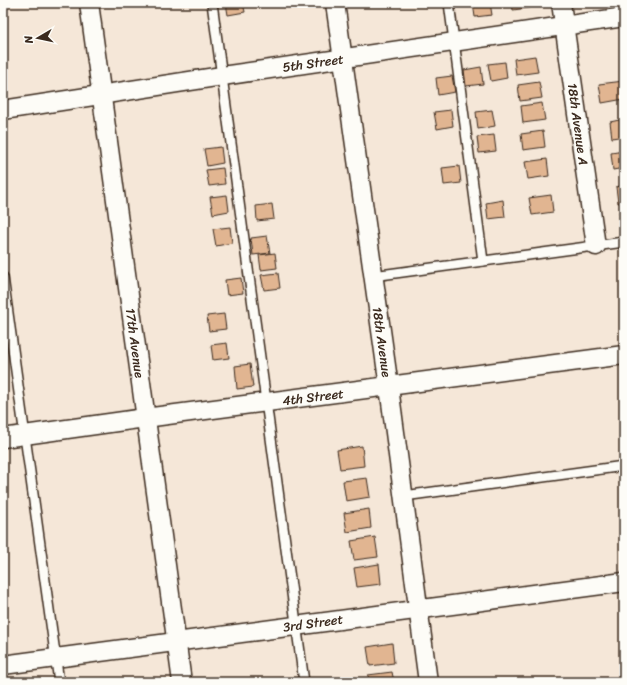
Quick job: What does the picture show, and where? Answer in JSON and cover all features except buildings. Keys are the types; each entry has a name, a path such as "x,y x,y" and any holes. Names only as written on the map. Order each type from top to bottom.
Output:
{"street":[{"name":"17th Avenue","path":"89,3 182,682"},
{"name":"18th Avenue","path":"335,3 404,496 428,682"},
{"name":"18th Avenue A","path":"561,3 596,246"},
{"name":"5th Street","path":"3,110 624,17"},
{"name":"4th Street","path":"3,438 624,355"},
{"name":"3rd Street","path":"3,665 624,582"}],"lane":[{"path":"212,3 304,682"},
{"path":"449,3 483,261"},
{"path":"372,276 624,242"},
{"path":"3,277 59,682"},
{"path":"404,496 624,466"}]}
